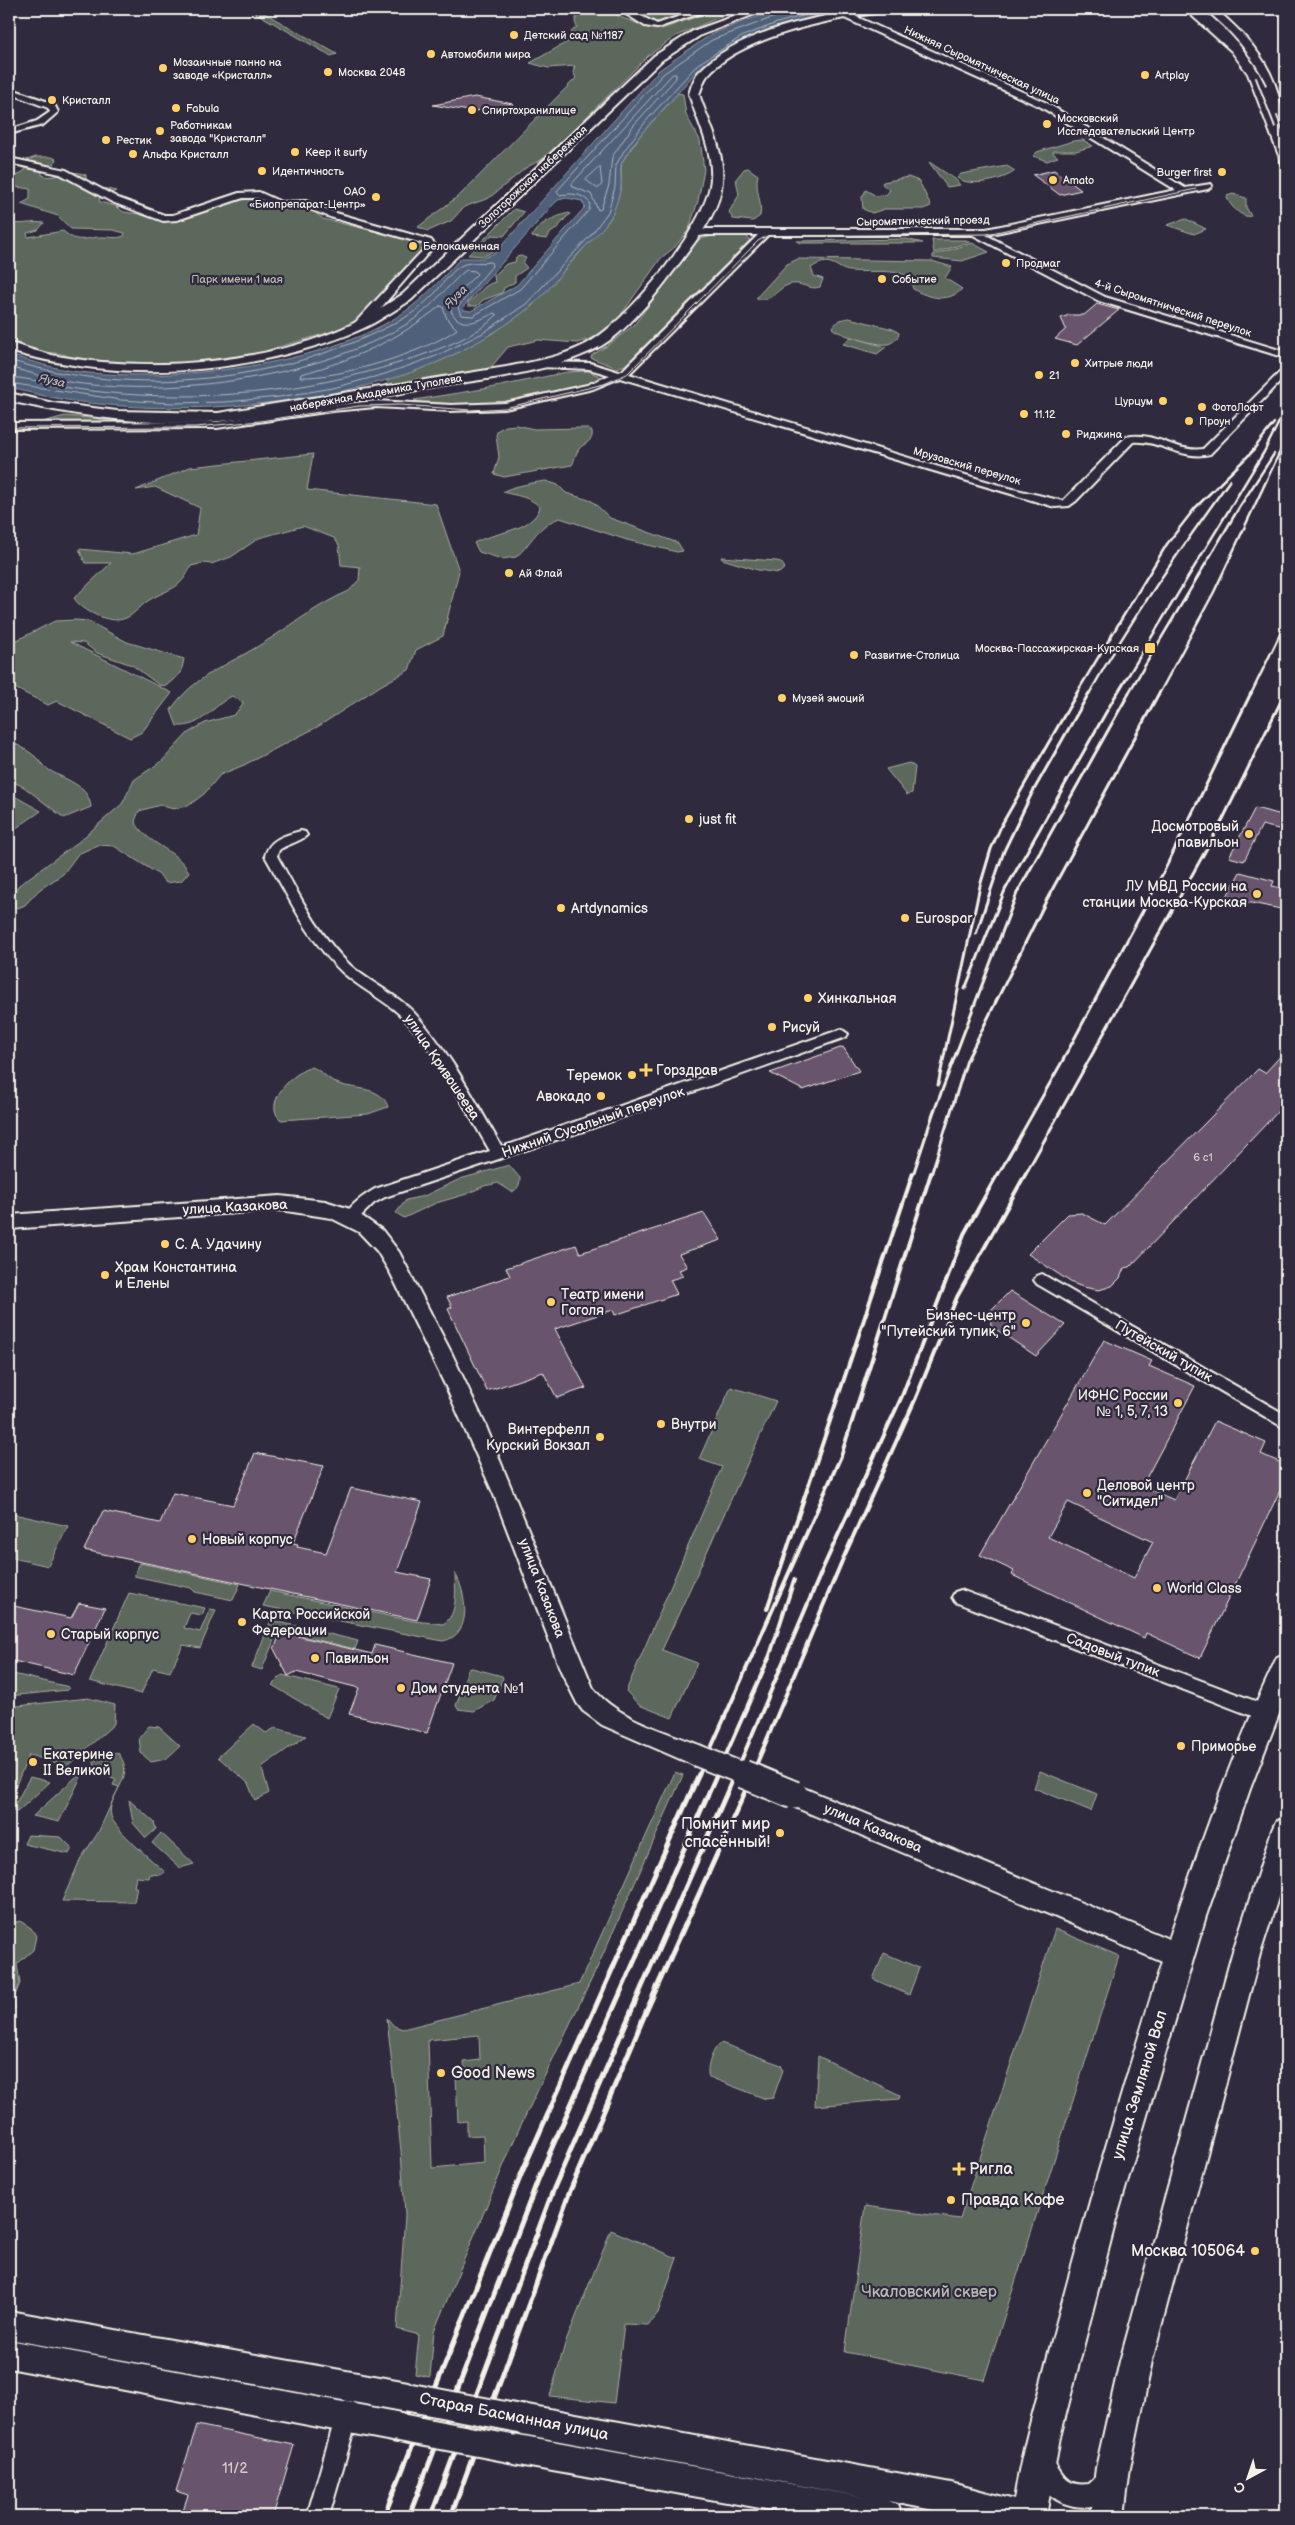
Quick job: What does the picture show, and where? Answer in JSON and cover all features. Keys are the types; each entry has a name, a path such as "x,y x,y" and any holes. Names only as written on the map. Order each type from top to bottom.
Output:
{"main road":[{"name":"Золоторожская набережная","path":"9,347 63,362 105,366 183,366 264,356 292,350 355,328 389,310 407,297 658,58 697,33 763,9"},
{"path":"845,15 883,9"},
{"name":"набережная Академика Туполева","path":"11,399 53,407 117,415 164,418 218,417 292,407 539,364 573,353 598,342 626,319 696,231 712,202 717,174 716,159 694,94 695,86 715,64 749,44 796,26 845,15"},
{"name":"улица Казакова","path":"9,1222 280,1203 323,1208 351,1218 366,1226 386,1248 454,1379 505,1493 573,1668 590,1704 611,1718 696,1755 1179,1956"},
{"name":"улица Земляной Вал","path":"1029,2516 1041,2444 1100,2217 1179,1956 1240,1777 1286,1665"},
{"path":"1107,2516 1113,2468 1136,2361 1246,1954 1286,1830"},
{"name":"Старая Басманная улица","path":"9,2325 942,2496 1018,2516"},
{"name":"Старая Басманная улица","path":"9,2354 513,2449 887,2516"}],"street":[{"path":"622,9 648,24 657,26 708,9"},
{"name":"Нижняя Сыромятническая улица","path":"845,15 1044,105 1183,191"},
{"path":"9,90 51,106 54,112 51,117 42,122 9,132"},
{"path":"9,161 63,172 105,196 163,218 174,218 242,195 253,194 263,196 280,205 303,203 332,215 428,242 431,245 430,248 389,294 355,328"},
{"name":"Сыромятнический проезд","path":"696,231 765,233 976,233 1023,226 1208,186"},
{"path":"9,426 210,425 260,420 332,408 376,404 451,408 497,407 520,404 575,391 619,376 633,366 765,233"},
{"name":"4-й Сыромятнический переулок","path":"976,233 1102,299 1286,354"},
{"path":"389,294 390,297 396,299 407,297"},
{"path":"590,366 588,354 598,342"},
{"name":"Мрузовский переулок","path":"539,364 590,366 1022,495 1060,504 1072,499 1130,439 1142,439 1192,453 1202,453 1210,450 1286,371"},
{"name":"улица Кривошеева","path":"301,835 283,841 273,848 271,856 320,941 347,970 400,1007 414,1022 461,1091 500,1154"},
{"name":"Нижний Сусальный переулок","path":"351,1218 369,1199 380,1193 500,1154 841,1034"},
{"name":"Путейский тупик","path":"1042,1280 1286,1423"},
{"name":"Садовый тупик","path":"961,1596 1266,1713"},
{"path":"318,2516 354,2387"},
{"path":"1041,2444 1042,2463 1051,2481 1060,2490 1071,2496 1082,2498 1103,2490 1110,2480 1113,2468"}],"green space":[{"path":"249,9 257,9 337,54 331,56"},
{"path":"572,9 607,9 620,17 652,29 662,29 719,9 738,9 676,36 648,56 545,158 527,167 489,198 464,207 451,221 428,231 418,227 461,194 576,78 573,72 575,66 548,68 530,63 576,37 571,32 577,27 575,22 578,12"},
{"path":"630,9 699,9 671,19 653,22 635,18 626,13"},
{"path":"678,93 683,94 686,115 700,140 704,170 698,201 689,229 675,247 661,258 618,319 593,338 577,343 538,340 508,347 492,366 483,370 389,385 386,380 455,354 497,330 532,306 610,219 621,187 621,163 642,133"},
{"path":"1083,140 1093,146 1076,151 1054,151 1053,153 1058,157 1047,161 1033,156 1037,152 1073,141"},
{"name":"Парк имени 1 мая","path":"36,157 52,157 56,159 53,167 42,171 42,175 53,176 73,172 79,173 86,175 86,179 79,180 78,184 84,189 102,188 116,191 99,199 100,202 119,207 116,207 124,212 150,218 167,217 248,196 259,198 277,210 312,210 323,219 403,238 421,246 423,249 364,317 348,327 268,350 261,355 195,363 123,363 79,358 73,360 61,354 38,352 9,339 9,222 17,224 44,223 38,230 27,233 28,237 63,231 69,236 79,239 119,237 124,236 125,233 113,230 71,229 58,216 21,204 30,199 30,189 10,186 9,175 17,176 29,167 24,161"},
{"path":"929,162 955,179 960,185 947,187"},
{"path":"1007,166 1015,171 996,180 979,183 963,181 957,178 961,174"},
{"path":"748,168 758,175 757,185 761,211 760,216 753,221 733,219 729,212 739,195 736,179 744,169"},
{"path":"908,177 919,181 931,206 923,209 885,209 872,213 863,209 862,197 866,190 876,196 886,195 890,190 882,184 883,182"},
{"path":"1233,194 1246,198 1246,207 1251,216 1240,213 1233,207 1227,196"},
{"path":"514,209 524,212 504,236 492,235 482,244 483,247 494,249 494,251 484,256 468,255"},
{"path":"569,213 571,214 550,233 547,239 532,237 542,224"},
{"path":"1186,219 1206,229 1194,234 1167,225"},
{"path":"713,236 746,236 750,240 625,365 617,368 591,358 592,355 634,325 700,239"},
{"path":"906,239 923,243 801,243 797,241"},
{"path":"932,240 967,240 969,242 934,253"},
{"path":"972,243 989,252 962,261 933,258 933,255"},
{"path":"516,257 526,258 523,263 527,268 515,276 515,282 504,288 502,293 483,300 477,306 468,306 468,302 484,288 495,282 494,276 506,264 515,262"},
{"path":"798,259 932,261 952,267 945,278 962,289 945,298 932,297 913,289 911,277 903,274 850,271 824,262 811,268 814,276 823,279 820,287 812,288 800,284 792,284 784,287 770,298 756,298 787,264"},
{"path":"849,318 893,329 899,333 898,337 888,344 868,342 850,337 832,328 839,320"},
{"path":"851,337 886,347 877,354 843,344"},
{"path":"588,371 604,378 596,382 514,401 483,404 423,403 414,400 496,387 567,372"},
{"path":"65,416 135,422 42,422"},
{"path":"516,425 534,429 585,428 592,431 592,437 578,451 572,465 504,477 494,474 499,457 496,435 498,430 506,426"},
{"path":"313,454 307,490 436,504 459,571 443,636 416,650 409,670 380,686 319,726 244,765 220,775 204,794 188,806 173,809 160,805 139,811 135,821 140,829 184,864 189,872 181,881 166,883 158,874 114,846 98,845 78,854 63,874 39,890 25,905 18,908 11,905 11,895 19,885 77,843 122,804 134,780 162,761 188,733 205,723 234,715 242,706 243,702 232,696 200,720 186,726 177,726 171,710 189,689 211,673 260,645 315,609 349,591 359,580 360,567 341,565 339,545 334,538 303,526 259,538 231,557 211,564 204,563 191,566 183,580 175,587 148,601 126,618 112,620 97,616 83,608 74,598 111,563 85,563 79,549 133,554 196,535 200,508 155,487 136,490 190,467"},
{"path":"546,481 558,485 566,493 592,501 610,518 678,543 683,551 677,552 627,540 560,518 552,521 540,530 516,557 502,559 479,552 474,543 529,522 536,515 540,507 527,498 503,492 516,487"},
{"path":"721,557 776,561 781,562 785,568 779,573 758,570 722,559"},
{"path":"55,621 88,621 127,642 184,659 181,673 166,686 159,685 132,665 97,653 84,643 70,642 172,693 142,732 130,738 57,701 48,705 9,685 9,644"},
{"path":"9,740 36,757 46,768 80,787 89,799 91,807 64,818 24,787 9,780"},
{"path":"909,763 915,767 912,793 907,795 886,769"},
{"path":"9,793 41,811 9,833"},
{"path":"312,1067 339,1084 380,1095 388,1107 368,1114 281,1120 276,1113 277,1097 289,1081"},
{"path":"509,1165 520,1178 520,1183 516,1190 512,1192 498,1183 436,1203 404,1218 396,1213 406,1200 424,1196 460,1179"},
{"path":"731,1387 776,1401 662,1650 697,1663 672,1718 639,1705 626,1691 722,1467 699,1459"},
{"path":"9,1513 68,1526 48,1566 9,1557"},
{"path":"140,1563 240,1584 233,1600 195,1592 191,1588 134,1576"},
{"path":"455,1573 462,1591 465,1612 460,1631 453,1637 443,1641 263,1606 270,1591 413,1621 443,1624 448,1620 454,1608"},
{"path":"129,1593 205,1608 202,1615 190,1613 184,1628 200,1632 210,1609 216,1610 200,1648 183,1645 170,1672 153,1668 141,1694 90,1681"},
{"path":"271,1620 358,1641 355,1649 278,1630 262,1670 252,1667"},
{"path":"472,1668 502,1676 503,1678 494,1700 474,1711 458,1709 456,1706 468,1669"},
{"path":"9,1673 69,1687 68,1690 9,1696"},
{"path":"282,1675 339,1689 327,1718 272,1685"},
{"path":"88,1698 115,1705 114,1724 67,1766 29,1755 9,1801 9,1707"},
{"path":"254,1724 266,1733 275,1728 306,1736 263,1766 262,1769 269,1793 255,1801 248,1783 218,1757"},
{"path":"149,1726 159,1727 180,1746 166,1759 151,1762 141,1753 139,1738"},
{"path":"112,1752 119,1754 124,1763 125,1771 119,1787 113,1785 116,1779 95,1771 94,1761 104,1753"},
{"path":"1040,1771 1097,1794 1091,1811 1034,1788"},
{"path":"675,1772 683,1775 597,1968 518,2131 434,2331 430,2377 415,2374 419,2335 397,2329 405,2215 401,2151 387,2018 394,2026 403,2029 579,1984","holes":["479,2035 480,2060 464,2062 465,2075 456,2076 458,2122 467,2121 467,2136 483,2135 484,2163 432,2168 428,2040"]},
{"path":"77,1776 81,1777 59,1822 33,1816"},
{"path":"30,1777 50,1782 17,1812 12,1810"},
{"path":"129,1800 154,1822 156,1829 146,1838 133,1823"},
{"path":"112,1801 111,1816 119,1829 165,1872 161,1875 150,1874 149,1878 136,1877 134,1887 137,1887 134,1902 62,1901 81,1858 98,1833"},
{"path":"161,1833 194,1864 180,1868 152,1843"},
{"path":"28,1835 61,1837 72,1848 69,1854 24,1844"},
{"path":"20,1921 31,1928 36,1936 33,1950 17,1964 20,1983 14,1998 15,2008 9,2020 9,1924"},
{"name":"Чкаловский сквер","path":"1055,1929 1119,1956 984,2380 845,2352 865,2206 960,2219"},
{"path":"884,1953 919,1968 909,1995 873,1979"},
{"path":"721,2043 781,2065 783,2070 773,2098 766,2099 709,2077 710,2059 715,2049"},
{"path":"818,2056 900,2095 899,2099 815,2106"},
{"path":"611,2230 677,2258 658,2313 648,2325 624,2324 614,2403 550,2396 565,2344"}],"water":[{"name":"Яуза","path":"784,9 855,9 773,28 734,45 716,55 700,68 642,133 626,154 621,165 621,187 616,204 611,217 602,229 549,289 522,314 457,353 411,373 357,388 298,399 236,406 174,408 114,405 58,399 9,387 9,355 52,367 79,372 117,375 158,375 247,367 290,358 332,346 370,331 403,313 419,301 461,258 483,258 495,253 659,70 710,35 744,21","holes":["567,198 582,201 585,207 517,285 471,311 463,310 464,306 558,200"]}],"building":[{"path":"475,97 513,104 513,109 469,111 433,105"},
{"name":"Amato","path":"1054,170 1081,190 1060,195 1033,175"},
{"path":"1097,304 1119,310 1077,345 1055,339 1066,329 1061,318 1069,315 1084,315"},
{"name":"Досмотровый павильон","path":"1255,808 1286,816 1286,831 1262,825 1244,861 1229,857"},
{"name":"ЛУ МВД России на станции Москва-Курская","path":"1240,872 1274,881 1272,886 1286,889 1286,910 1226,898"},
{"path":"843,1047 859,1071 803,1090 770,1073"},
{"path":"1286,1050 1286,1103 1130,1267 1124,1268 1120,1278 1112,1286 1099,1290 1072,1283 1028,1254 1068,1214 1082,1213 1105,1225 1258,1069 1265,1073"},
{"name":"Театр имени Гоголя","path":"704,1213 721,1240 679,1254 687,1267 679,1270 683,1276 670,1280 677,1294 615,1315 613,1310 555,1329 586,1388 557,1398 543,1372 487,1391 448,1309 452,1307 447,1297 510,1276 506,1268 576,1245 580,1253"},
{"name":"Бизнес-центр \"Путейский тупик, 6\"","path":"1010,1291 1065,1325 1036,1356 991,1326 990,1311"},
{"name":"Деловой центр \"Ситидел\"","path":"1104,1340 1152,1361 1149,1366 1195,1386 1142,1486 1174,1500 1215,1421 1266,1443 1261,1454 1286,1465 1286,1478 1200,1658 1146,1633 1144,1638 1012,1575 1014,1571 980,1555","holes":["1068,1502 1153,1542 1134,1578 1048,1537"]},
{"name":"Новый корпус","path":"255,1453 324,1466 293,1543 298,1544 297,1547 326,1553 351,1488 422,1502 397,1572 431,1579 417,1620 84,1550 103,1511 160,1523 173,1493 233,1505"},
{"name":"Старый корпуc","path":"79,1603 105,1608 74,1675 9,1660 9,1605 71,1618"},
{"name":"Дом студента №1","path":"281,1632 372,1654 375,1645 452,1663 427,1733 349,1714 359,1688 296,1672 288,1676 274,1649"},
{"path":"197,2425 294,2445 273,2516 181,2516 188,2495 176,2491"}],"tram line":[{"path":"9,428 196,427 260,421 359,406 401,405 470,410 505,408 604,384 627,374 758,241 767,236 987,234 1196,189"}],"railway":[{"path":"1183,9 1231,52 1247,74 1286,177"},
{"path":"1203,9 1239,43 1254,63 1266,85"},
{"path":"1217,9 1243,33 1265,61 1277,87 1286,120"},
{"path":"1256,78 1275,127"},
{"path":"1277,116 1286,139"},
{"path":"1117,694 1264,452 1286,408"},
{"path":"1250,454 1274,423"},
{"path":"1159,694 1214,592 1286,439"},
{"path":"1250,454 1254,450"},
{"path":"1076,694 1167,544 1195,508 1250,454"},
{"path":"1128,694 1240,506 1274,454"},
{"path":"1089,694 1139,612 1230,480"},
{"path":"1251,694 1286,622"},
{"path":"938,1085 980,886 991,849 1002,824 1077,693"},
{"path":"976,934 1004,851 1031,795 1089,693"},
{"path":"965,989 1005,890 1117,693"},
{"path":"913,1175 933,1114 1017,893 1129,693"},
{"path":"931,1175 967,1060 1046,901 1159,693"},
{"path":"998,1175 1063,1060 1162,875 1251,693"},
{"path":"1025,1175 1222,821 1285,693"},
{"path":"767,1609 913,1173"},
{"path":"699,1775 841,1456 931,1173"},
{"path":"735,1775 823,1568 902,1396 964,1234 998,1173"},
{"path":"752,1775 842,1561 915,1400 957,1297 1026,1173"},
{"path":"717,1775 770,1655 794,1580"},
{"path":"384,2516 523,2170 699,1774"},
{"path":"409,2516 539,2177 717,1774"},
{"path":"431,2516 554,2188 735,1774"},
{"path":"451,2516 570,2191 645,2014 753,1774"}],"place":[{"name":"Детский сад №1187","path":"514,35"},
{"name":"Автомобили мира","path":"431,54"},
{"name":"Мозаичные панно на заводе «Кристалл»","path":"163,68"},
{"name":"Москва 2048","path":"328,72"},
{"name":"Artplay","path":"1145,75"},
{"name":"Кристалл","path":"52,100"},
{"name":"Fabula","path":"176,108"},
{"name":"Спиртохранилище","path":"472,110"},
{"name":"Московский Исследовательский Центр","path":"1047,124"},
{"name":"Работникам завода \"Кристалл\"","path":"160,131"},
{"name":"Рестик","path":"106,140"},
{"name":"Keep it surfy","path":"295,152"},
{"name":"Альфа Кристалл","path":"133,154"},
{"name":"Идентичность","path":"262,171"},
{"name":"Burger first","path":"1222,172"},
{"name":"Amato","path":"1053,180"},
{"name":"ОАО «Биопрепарат-Центр»","path":"376,197"},
{"name":"Белокаменная","path":"413,246"},
{"name":"Продмаг","path":"1006,263"},
{"name":"Событие","path":"882,279"},
{"name":"Хитрые люди","path":"1075,363"},
{"name":"21","path":"1039,375"},
{"name":"Цурцум","path":"1163,401"},
{"name":"ФотоЛофт","path":"1202,407"},
{"name":"11.12","path":"1024,414"},
{"name":"Проун","path":"1189,421"},
{"name":"Риджина","path":"1066,434"},
{"name":"Ай Флай","path":"509,573"},
{"name":"Москва-Пассажирская-Курская","path":"1150,648"},
{"name":"Развитие-Столица","path":"854,655"},
{"name":"Музей эмоций","path":"782,698"},
{"name":"just fit","path":"689,819"},
{"name":"Досмотровый павильон","path":"1249,834"},
{"name":"ЛУ МВД России на станции Москва-Курская","path":"1257,894"},
{"name":"Artdynamics","path":"561,908"},
{"name":"Eurospar","path":"905,918"},
{"name":"Хинкальная","path":"808,998"},
{"name":"Рисуй","path":"772,1027"},
{"name":"Горздрав","path":"646,1070"},
{"name":"Теремок","path":"632,1075"},
{"name":"Авокадо","path":"601,1096"},
{"name":"С. А. Удачину","path":"165,1244"},
{"name":"Храм Константина и Елены","path":"105,1275"},
{"name":"Театр имени Гоголя","path":"551,1302"},
{"name":"Бизнес-центр \"Путейский тупик, 6\"","path":"1026,1323"},
{"name":"ИФНС России № 1, 5, 7, 13","path":"1178,1403"},
{"name":"Внутри","path":"661,1424"},
{"name":"Винтерфелл Курский Вокзал","path":"600,1437"},
{"name":"Деловой центр \"Ситидел\"","path":"1087,1493"},
{"name":"Новый корпус","path":"192,1539"},
{"name":"World Class","path":"1157,1588"},
{"name":"Карта Российской Федерации","path":"242,1622"},
{"name":"Старый корпуc","path":"51,1634"},
{"name":"Павильон","path":"315,1658"},
{"name":"Дом студента №1","path":"401,1688"},
{"name":"Приморье","path":"1181,1746"},
{"name":"Екатерине II Великой","path":"33,1762"},
{"name":"Помнит мир спасённый!","path":"780,1833"},
{"name":"Good News","path":"441,2073"},
{"name":"Ригла","path":"959,2169"},
{"name":"Правда Кофе","path":"951,2200"},
{"name":"Москва 105064","path":"1255,2251"}]}
